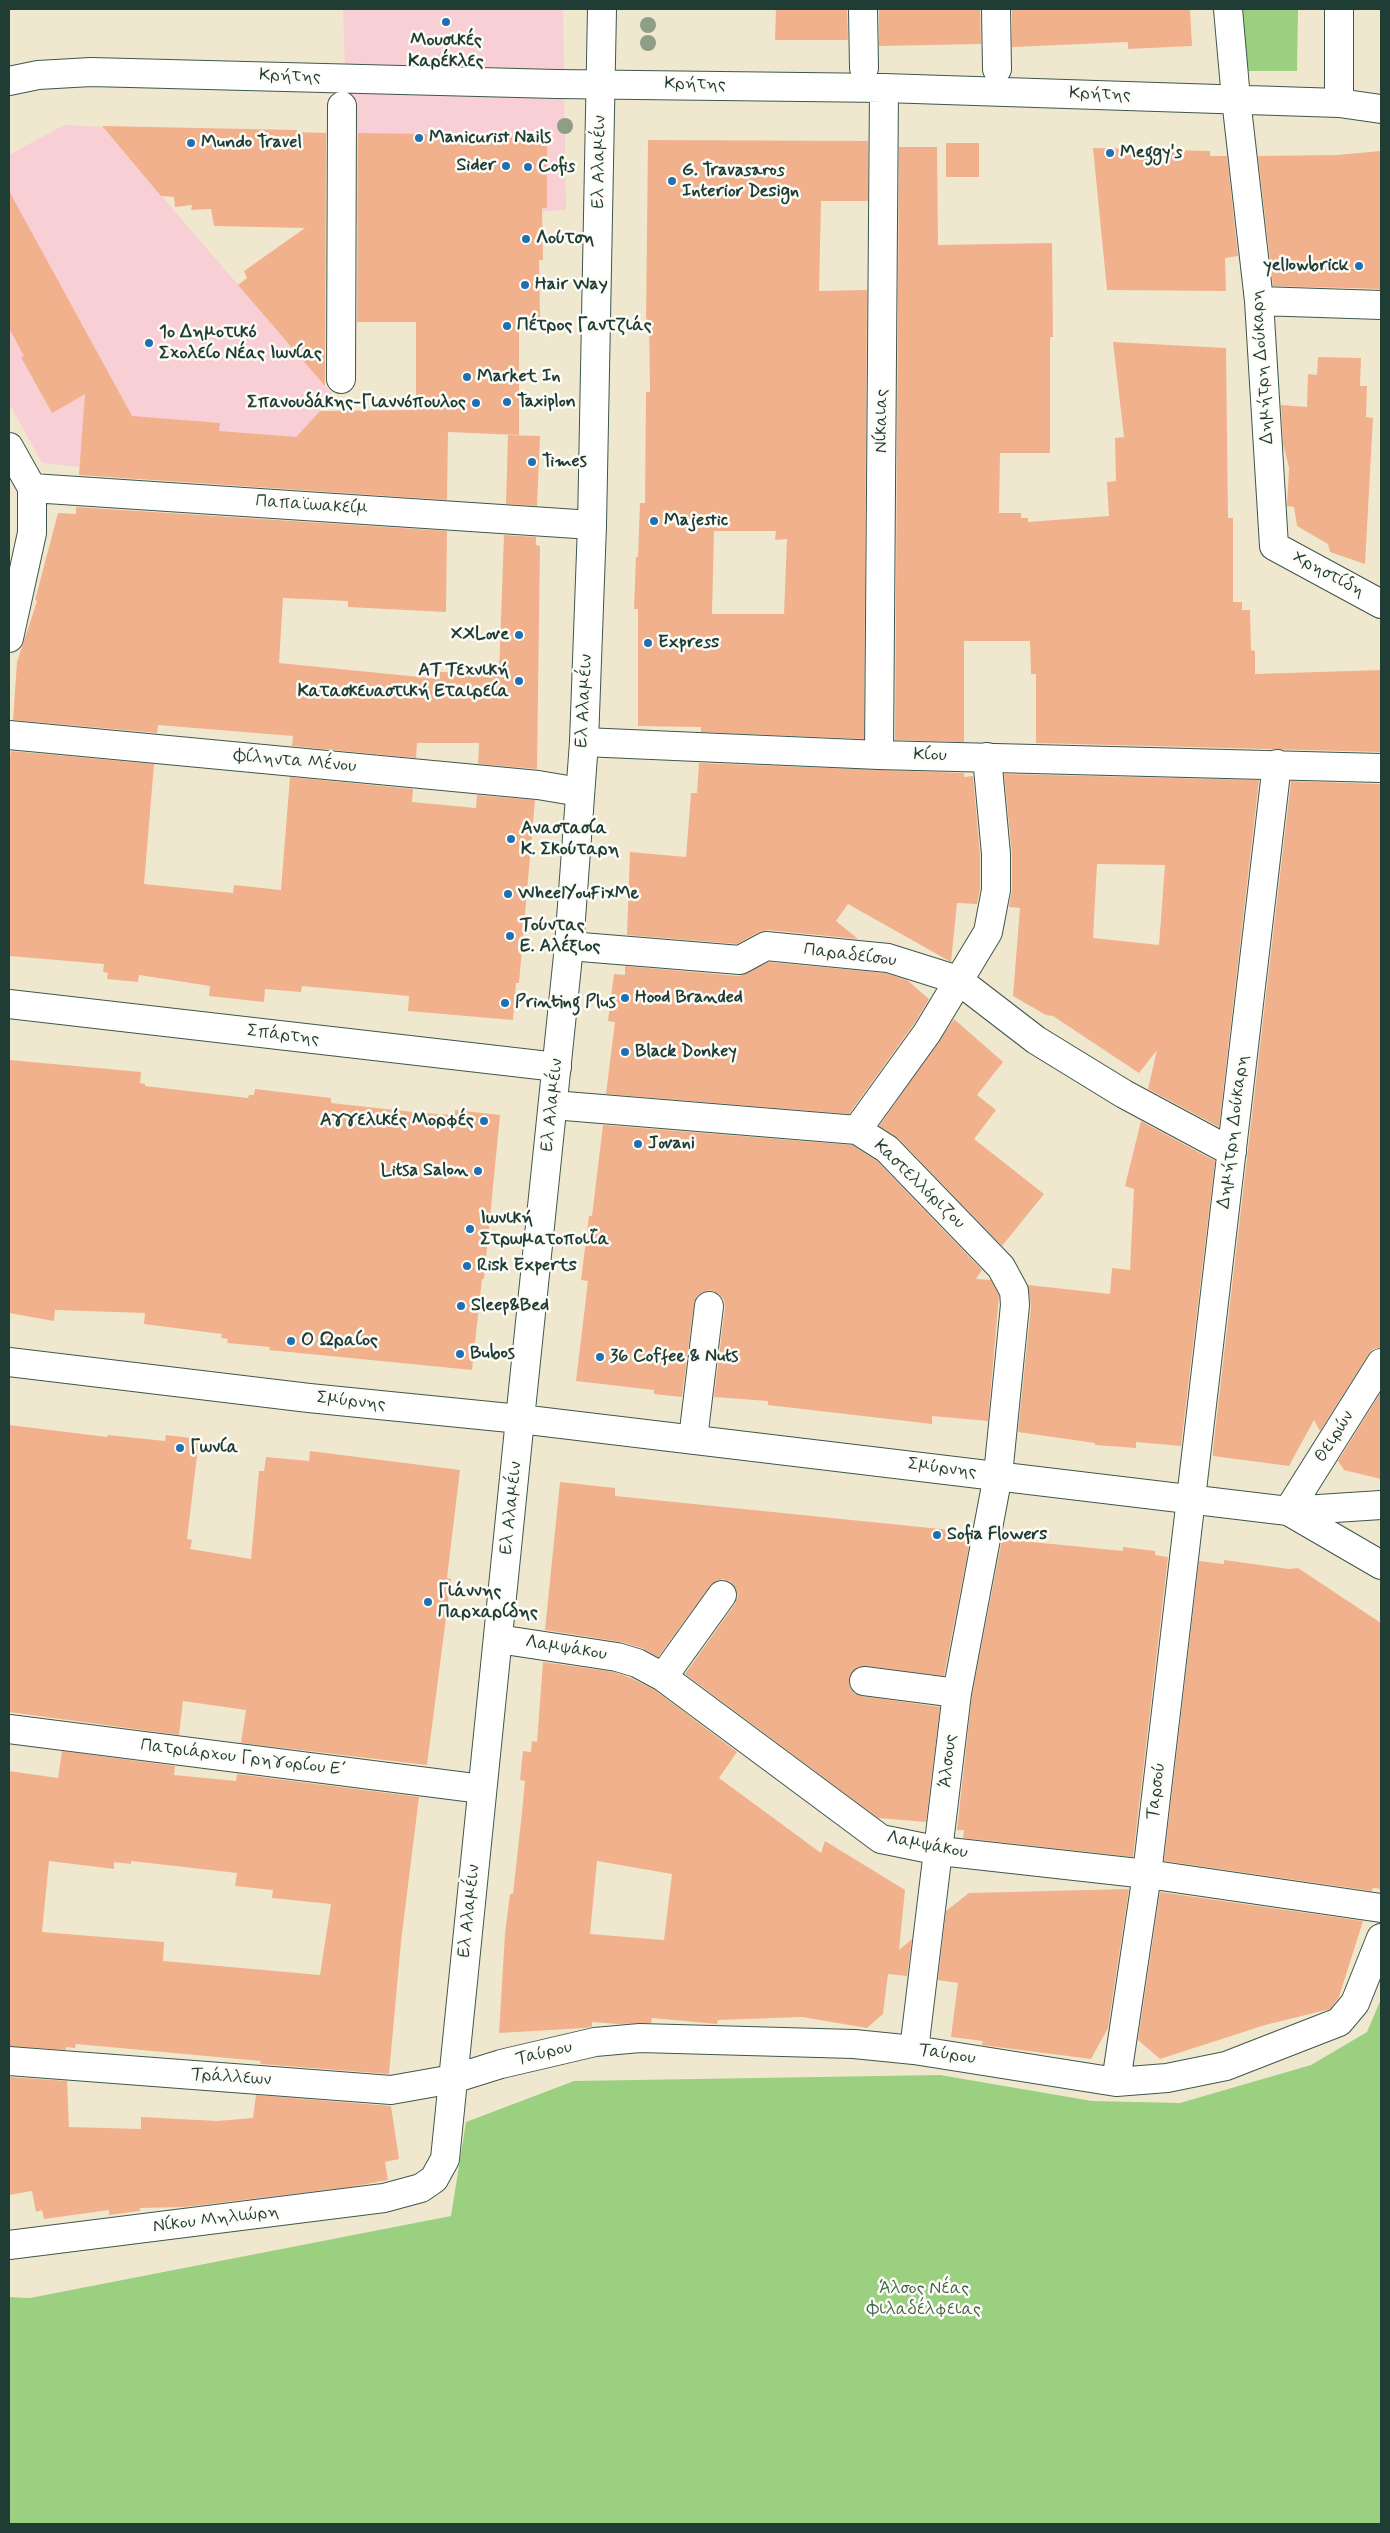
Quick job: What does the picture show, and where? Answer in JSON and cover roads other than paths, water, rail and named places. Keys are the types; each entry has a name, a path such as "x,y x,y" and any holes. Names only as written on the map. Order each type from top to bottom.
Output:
{"street":[{"name":"Ελ Αλαμέιν","path":"421,2188 434,2179 445,2159 569,946 584,742 592,524 602,9"},
{"path":"863,9 864,68"},
{"path":"996,9 997,69"},
{"name":"Δημήτρη Δούκαρη","path":"1228,9 1236,99 1260,301 1274,546"},
{"path":"1339,9 1339,102"},
{"name":"Κρήτης","path":"9,81 38,75 91,72 600,85 884,88 1339,102 1381,109"},
{"name":"Νίκαιας","path":"879,754 884,88"},
{"path":"341,379 342,106"},
{"path":"1260,301 1381,305"},
{"path":"9,447 32,488 32,534 9,638"},
{"name":"Παπαϊωακείμ","path":"32,488 592,524"},
{"name":"Χρηστίδη","path":"1274,546 1381,604"},
{"name":"Φίληντα Μένου","path":"9,735 528,784 580,792"},
{"name":"Κίου","path":"584,742 987,758 1381,768"},
{"path":"858,1130 927,1034 988,932 994,903 996,854 987,758"},
{"name":"Δημήτρη Δούκαρη","path":"1191,1499 1277,764"},
{"name":"Παραδείσου","path":"569,946 740,960 766,946 888,958 958,980 1036,1040 1124,1094 1232,1152"},
{"name":"Σπάρτης","path":"9,1004 557,1067"},
{"name":"Καστελλόριζου","path":"553,1105 858,1130 886,1149 1002,1267 1014,1291 1016,1305 998,1476"},
{"path":"693,1439 709,1306"},
{"name":"Σμύρνης","path":"9,1362 309,1398 520,1419 693,1439 1288,1510"},
{"name":"Θειρών","path":"1288,1510 1381,1363"},
{"name":"Άλσους","path":"914,2050 940,1851 957,1693 998,1476"},
{"name":"Ταρσού","path":"1116,2082 1147,1874 1191,1499"},
{"path":"1288,1510 1381,1505"},
{"path":"1288,1510 1381,1565"},
{"path":"663,1677 722,1595"},
{"name":"Λαμψάκου","path":"498,1639 617,1657 637,1663 663,1677 881,1838 940,1851 1147,1874 1381,1908"},
{"path":"864,1681 957,1693"},
{"name":"Πατριάρχου Γρηγορίου Ε΄","path":"9,1729 482,1789"},
{"name":"Ταύρου","path":"453,2079 501,2064 595,2042 640,2038 854,2044 914,2050 1116,2082 1167,2078 1226,2066 1340,2022 1355,2003 1381,1938"},
{"name":"Τράλλεων","path":"9,2062 391,2090 453,2079"},
{"name":"Νίκου Μηλιώρη","path":"9,2246 384,2198 421,2188"}],"place":[{"name":"Μουσικές Καρέκλες","path":"446,22"},
{"name":"Manicurist Nails","path":"419,138"},
{"name":"Mundo Travel","path":"191,143"},
{"name":"Meggy's","path":"1110,153"},
{"name":"Sider","path":"506,166"},
{"name":"Cofis","path":"528,167"},
{"name":"G. Travasaros Interior Design","path":"672,181"},
{"name":"Λούτση","path":"526,239"},
{"name":"yellowbrick","path":"1359,266"},
{"name":"Hair Way","path":"525,285"},
{"name":"Πέτρος Γαντζιάς","path":"507,326"},
{"name":"1ο Δημοτικό Σχολείο Νέας Ιωνίας","path":"149,343"},
{"name":"Market In","path":"467,377"},
{"name":"Taxiplon","path":"507,402"},
{"name":"Σπανουδάκης-Γιαννόπουλος","path":"476,403"},
{"name":"Times","path":"532,462"},
{"name":"Majestic","path":"654,521"},
{"name":"XXLove","path":"519,635"},
{"name":"Express","path":"648,643"},
{"name":"ΑΤ Τεχνική Κατασκευαστική Εταιρεία","path":"519,681"},
{"name":"Αναστασία Κ. Σκούταρη","path":"511,839"},
{"name":"WheelYouFixMe","path":"508,894"},
{"name":"Τούντας Ε. Αλέξιος","path":"510,936"},
{"name":"Hood Branded","path":"625,998"},
{"name":"Printing Plus","path":"505,1003"},
{"name":"Black Donkey","path":"625,1052"},
{"name":"Αγγελικές Μορφές","path":"484,1121"},
{"name":"Jovani","path":"638,1144"},
{"name":"Litsa Salon","path":"478,1171"},
{"name":"Ιωνική Στρωματοποιΐα","path":"470,1229"},
{"name":"Risk Experts","path":"467,1266"},
{"name":"Sleep&Bed","path":"461,1306"},
{"name":"Ο Ωραίος","path":"291,1341"},
{"name":"Bubos","path":"460,1354"},
{"name":"36 Coffee & Nuts","path":"600,1357"},
{"name":"Γωνία","path":"180,1448"},
{"name":"Sofia Flowers","path":"937,1535"},
{"name":"Γιάννης Παρχαρίδης","path":"428,1602"}],"park label":[{"name":"Άλσος Νέας Φιλαδέλφειας","path":"924,2299"}]}
